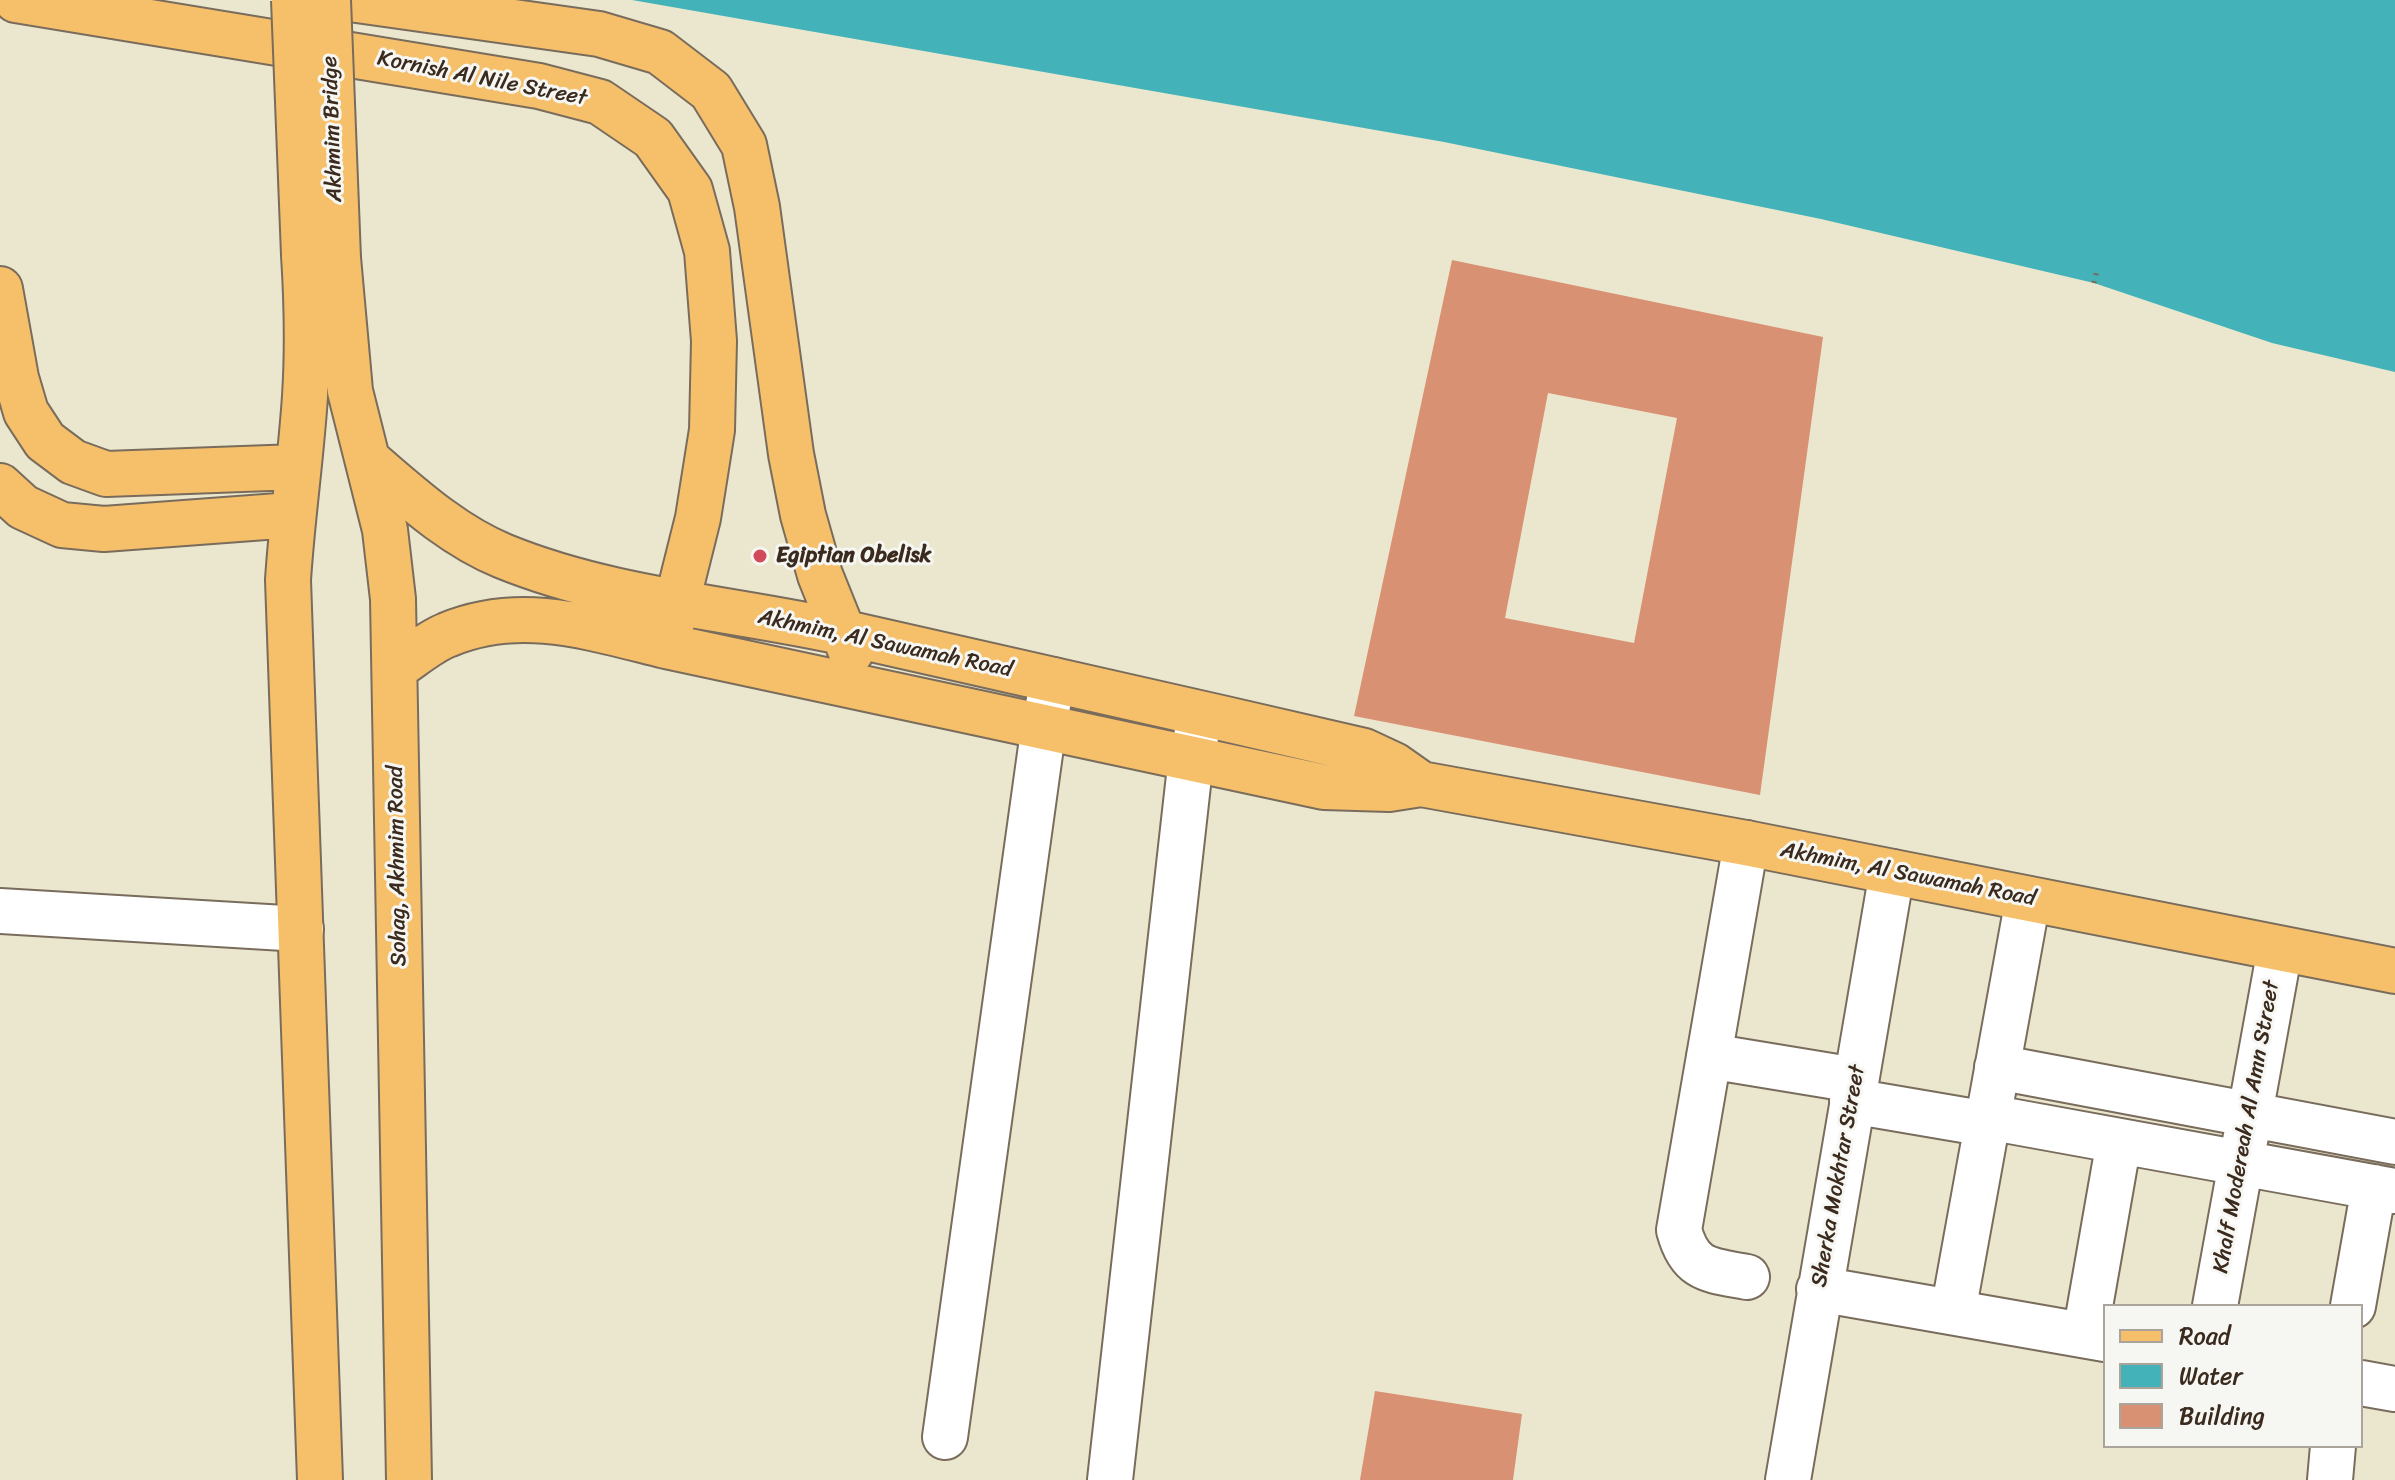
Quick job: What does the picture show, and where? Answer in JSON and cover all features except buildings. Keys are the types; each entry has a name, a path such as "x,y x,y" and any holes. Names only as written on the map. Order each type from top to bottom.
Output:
{"main road":[{"name":"Kornish Al Nile Street","path":"16,0 539,86 600,102 653,138 690,190 707,251 714,341 712,430 698,518 666,646"},
{"name":"Akhmim Bridge","path":"294,0 321,256"},
{"name":"Akhmim Bridge","path":"321,256 328,0"},
{"path":"357,0 599,34 660,52 711,91 744,145 757,207 791,454 803,515 841,632 867,687"},
{"name":"Sohag, Akhmim Road","path":"321,256 358,427 370,462 385,530 393,599 409,1480"},
{"path":"320,1480 288,580 305,397 308,326 321,256"},
{"path":"0,289 5,336 26,412 45,441 73,462 106,474 297,467"},
{"name":"Akhmim, Al Sawamah Road","path":"370,462 431,515 501,555 578,579 677,603 841,632 1364,751 1394,765 1421,784"},
{"path":"0,486 23,507 62,525 104,529 292,515"},
{"name":"Akhmim, Al Sawamah Road","path":"395,668 446,635 505,619 566,622 1324,787 1389,789 1421,784 1746,843 2395,971"}],"street":[{"path":"945,1437 1044,725 1053,680"},
{"path":"1110,1480 1191,758 1202,714"},
{"path":"1746,843 1679,1230 1684,1249 1698,1264 1717,1272 1747,1277"},
{"name":"Sherka Mokhtar Street","path":"1788,1480 1892,872"},
{"path":"1953,1312 2028,899"},
{"path":"0,911 301,929"},
{"name":"Khalf Modereah Al Amn Street","path":"2215,1304 2280,949"},
{"path":"1709,1056 1988,1120 2385,1189 2354,1304"},
{"path":"1997,1067 2395,1142"},
{"path":"1819,1289 2095,1337 2119,1141"},
{"path":"2363,1383 2395,1389"},
{"path":"2330,1480 2333,1448"}],"path":[{"path":"2094,283 2097,270"}],"water":[{"path":"632,0 2395,0 2395,372 2272,343 2094,283 1821,219 1444,142"}],"place":[{"name":"Egiptian Obelisk","path":"760,556"}]}
